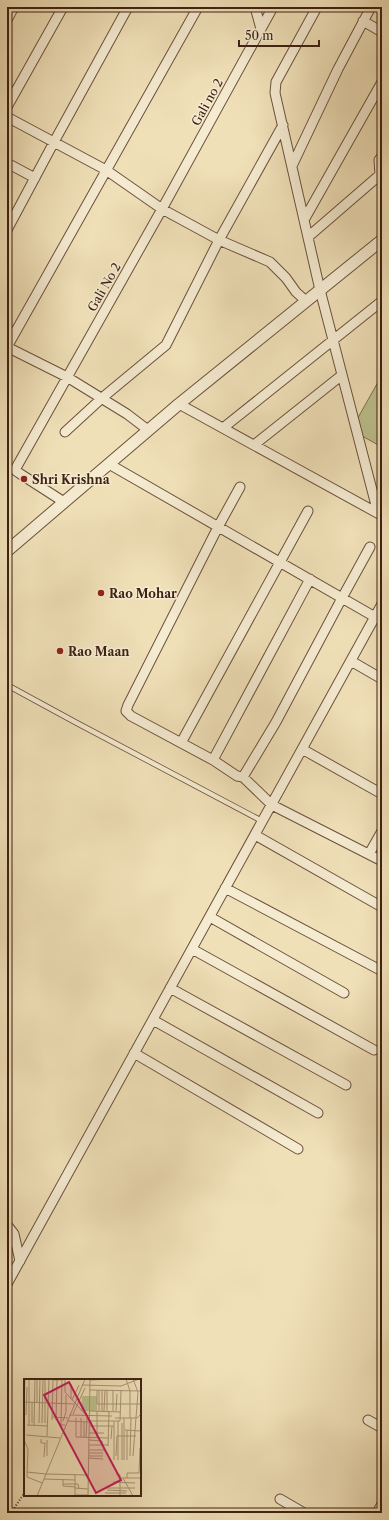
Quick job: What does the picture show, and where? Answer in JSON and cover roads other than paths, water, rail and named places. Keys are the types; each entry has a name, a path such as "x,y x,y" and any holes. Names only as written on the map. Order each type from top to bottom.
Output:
{"street":[{"path":"7,20 14,7"},
{"path":"7,107 63,7"},
{"path":"7,230 128,7"},
{"path":"148,430 102,398 66,377 7,347 198,7"},
{"path":"255,7 261,29"},
{"name":"Gali no 2","path":"162,209 273,7"},
{"path":"317,7 276,82 275,93 320,290 380,515"},
{"path":"292,166 315,115 371,7"},
{"path":"363,21 382,32"},
{"path":"304,220 382,82"},
{"path":"7,117 106,170 162,209 219,240 270,262 286,278 296,292 306,301"},
{"path":"64,432 102,398 166,345 219,240 283,124"},
{"path":"308,237 381,174 379,160 382,156"},
{"path":"7,163 34,178"},
{"name":"Gali No 2","path":"64,502 16,471 16,468 162,209"},
{"path":"7,551 179,404 382,240"},
{"path":"223,428 382,301"},
{"path":"254,445 342,375"},
{"path":"179,404 380,515"},
{"path":"108,464 375,617"},
{"path":"240,487 218,527 126,711 131,716 212,760 237,776 243,777 272,805 382,861"},
{"path":"181,743 308,511"},
{"path":"243,777 276,722 370,547"},
{"path":"212,760 310,579"},
{"path":"7,1284 382,604"},
{"path":"351,661 382,679"},
{"path":"302,749 382,794"},
{"path":"369,854 382,831"},
{"path":"255,835 382,907"},
{"path":"226,888 382,972"},
{"path":"210,917 344,993"},
{"path":"192,949 374,1050"},
{"path":"170,988 346,1085"},
{"path":"153,1020 318,1113"},
{"path":"134,1053 298,1149"},
{"path":"7,1225 14,1234 20,1261"},
{"path":"368,1420 382,1428"},
{"path":"280,1499 304,1513"},
{"path":"377,1513 382,1504"}],"lane":[{"path":"7,685 262,821"}],"place":[{"name":"Shri Krishna","path":"24,479"},
{"name":"Rao Mohar","path":"101,593"},
{"name":"Rao Maan","path":"60,651"}]}
